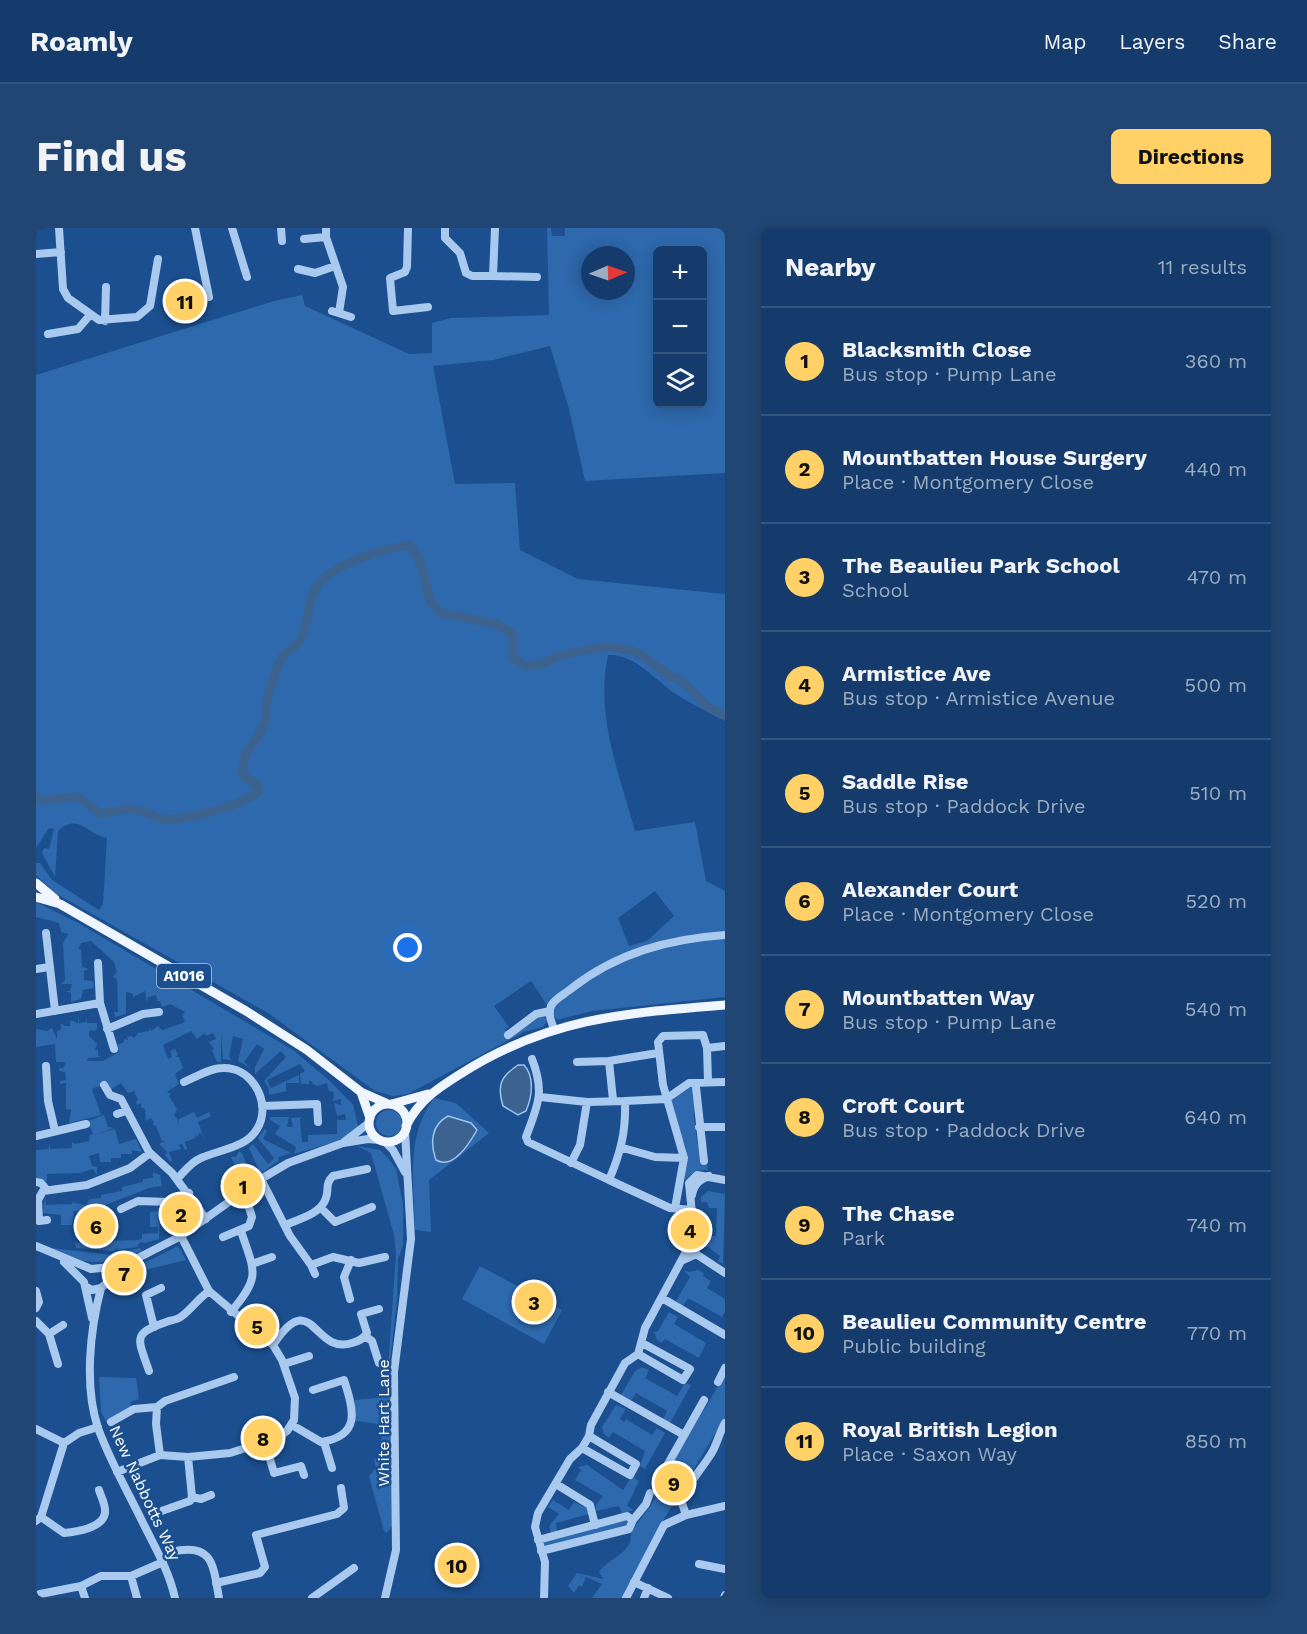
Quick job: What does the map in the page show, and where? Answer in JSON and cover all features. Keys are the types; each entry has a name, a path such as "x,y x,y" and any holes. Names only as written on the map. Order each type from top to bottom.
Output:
{"main road":[{"name":"A1016","path":"36,883 60,904 246,1011 307,1050 361,1092 389,1104"},
{"name":"A1016","path":"36,897 60,904"},
{"path":"361,1092 372,1133 382,1141 401,1137 415,1109 429,1094 501,1050 554,1029 596,1019 648,1011 725,1005"},
{"path":"370,1120 374,1111 389,1104 429,1094"},
{"path":"389,1104 401,1110 406,1128"}],"street":[{"path":"59,228 65,293 90,315 105,321 137,317 146,312 151,300 158,259"},
{"path":"195,228 209,297"},
{"path":"232,228 247,277"},
{"path":"281,228 282,241"},
{"path":"408,228 407,267 405,272 390,278 393,311 428,307"},
{"path":"445,228 445,238 460,253 466,273 472,276 537,277"},
{"path":"493,276 495,228"},
{"path":"304,239 326,232 343,287 335,312 351,317"},
{"path":"36,254 61,252"},
{"path":"298,269 315,273 335,266"},
{"path":"105,321 106,287"},
{"path":"48,334 78,329 90,315"},
{"path":"46,933 56,1011"},
{"path":"554,1029 550,1011 554,1002 592,973 625,956 684,938 725,935"},
{"path":"98,963 100,1004 114,1049"},
{"path":"36,969 49,967"},
{"path":"36,1014 100,1004"},
{"path":"508,1035 536,1014 550,1011"},
{"path":"107,1029 143,1014 159,1012"},
{"path":"675,1208 684,1158 666,1099 658,1053 658,1042 663,1036 700,1033 707,1047 708,1081"},
{"path":"707,1047 725,1046"},
{"path":"577,1062 609,1061 658,1053"},
{"path":"532,1059 538,1075 540,1097 526,1137 528,1142 675,1208 692,1210"},
{"path":"609,1061 613,1100"},
{"path":"46,1066 48,1101 55,1131"},
{"path":"177,1179 201,1157 247,1140 258,1128 262,1106 258,1090 249,1077 231,1068 212,1070 184,1082"},
{"path":"540,1097 587,1101 666,1099 689,1083 725,1082"},
{"path":"104,1085 110,1095 121,1099 150,1153 189,1193 206,1219"},
{"path":"696,1087 704,1161"},
{"path":"571,1163 580,1145 587,1101"},
{"path":"609,1180 622,1148 626,1128 625,1101"},
{"path":"262,1106 317,1104 318,1122"},
{"path":"117,1114 126,1110"},
{"path":"343,1143 370,1120"},
{"path":"36,1136 86,1124"},
{"path":"699,1127 725,1127"},
{"name":"White Hart Lane","path":"385,1598 397,1539 394,1372 411,1239 406,1128"},
{"path":"58,1256 92,1290 103,1286 138,1258 182,1236 261,1179 288,1163 343,1143 368,1139 382,1141"},
{"name":"White Hart Lane","path":"382,1141 393,1150 407,1176"},
{"path":"622,1148 655,1157 684,1158"},
{"path":"47,1220 39,1221 38,1200 39,1195 46,1190 87,1185 130,1168 150,1153"},
{"path":"285,1225 321,1208 326,1200 327,1184 333,1176 367,1169"},
{"path":"696,1254 689,1183 697,1175 725,1180"},
{"path":"261,1179 285,1225 315,1274"},
{"path":"36,1182 41,1183 46,1190"},
{"path":"121,1209 141,1200 170,1202 189,1193"},
{"path":"223,1237 249,1226 252,1219 248,1204"},
{"path":"321,1208 335,1222 372,1207"},
{"path":"231,1312 252,1283 252,1264 241,1231"},
{"path":"117,1472 160,1455 188,1457 230,1453 265,1442 287,1431 292,1425 296,1406 284,1364 273,1345 231,1312 209,1291 182,1236"},
{"path":"544,1598 545,1562 535,1527 538,1513 570,1459 582,1448 589,1436 591,1425 625,1363 638,1354 645,1328 694,1237"},
{"path":"36,1246 104,1275 103,1286"},
{"path":"680,1263 696,1254"},
{"path":"696,1254 725,1273"},
{"path":"252,1264 272,1257"},
{"path":"310,1265 333,1257 362,1263 385,1257"},
{"path":"85,1284 86,1273 93,1269 138,1258"},
{"path":"350,1299 344,1277 351,1260"},
{"name":"New Nabbotts Way","path":"85,1284 93,1326"},
{"name":"New Nabbotts Way","path":"103,1286 93,1326 91,1377 98,1427 117,1472 163,1562 176,1598"},
{"path":"154,1327 143,1297 161,1288"},
{"path":"36,1291 39,1302 36,1308"},
{"path":"149,1371 139,1342 140,1335 154,1327 182,1317 193,1302 209,1291"},
{"path":"662,1298 725,1335"},
{"path":"365,1336 367,1329 361,1314 379,1309"},
{"path":"273,1345 289,1327 302,1320 310,1323 334,1345 342,1346 365,1336"},
{"path":"36,1321 50,1334 58,1364"},
{"path":"50,1334 63,1325"},
{"path":"365,1336 372,1341 379,1363"},
{"path":"638,1354 683,1380 690,1369 642,1343"},
{"path":"284,1364 309,1356"},
{"path":"718,1382 725,1368"},
{"path":"111,1422 134,1409 157,1407 165,1401 234,1377"},
{"path":"292,1425 315,1440 324,1442 343,1436 347,1431 351,1422 352,1406 344,1380 313,1390"},
{"path":"608,1392 684,1435"},
{"path":"664,1471 704,1400"},
{"path":"157,1407 156,1424 160,1455"},
{"path":"686,1515 681,1500 701,1464 711,1454 725,1423"},
{"path":"98,1427 79,1433 64,1443 38,1519 64,1533 97,1524 105,1512 99,1490"},
{"path":"36,1428 64,1443"},
{"path":"582,1448 630,1474 636,1464 589,1436"},
{"path":"265,1442 274,1473 301,1466 304,1475"},
{"path":"324,1442 332,1468"},
{"path":"188,1457 192,1497"},
{"path":"556,1484 590,1505 595,1525"},
{"path":"216,1583 260,1573 265,1568 256,1534 337,1514 344,1508 340,1488"},
{"path":"541,1551 629,1529 646,1504 650,1493"},
{"path":"192,1497 201,1499 211,1496"},
{"path":"153,1514 184,1504 192,1497"},
{"path":"626,1598 664,1525 686,1515 725,1506"},
{"path":"538,1540 627,1516 633,1520"},
{"path":"171,1552 190,1548 202,1550 211,1559 219,1598"},
{"path":"40,1594 81,1586 101,1576 131,1575 163,1562"},
{"path":"699,1564 725,1569"},
{"path":"318,1596 354,1568"},
{"path":"131,1575 137,1598"},
{"path":"634,1582 668,1598"},
{"path":"81,1586 85,1598"},
{"path":"644,1598 648,1588"}],"shaded area":[{"path":"547,228 551,228 552,236 565,236 565,228 725,228 725,473 585,481 569,409 550,346 493,360 433,366 455,484 515,483 520,550 578,579 725,594 725,721 676,694 644,668 627,658 618,656 608,655 604,700 616,766 635,831 695,822 706,881 725,891 725,997 592,1011 557,1020 531,981 494,1006 509,1027 505,1029 508,1033 543,1012 547,1021 543,1027 524,1032 408,1094 393,1096 375,1091 268,1013 55,893 36,875 36,863 40,863 52,880 99,910 103,904 107,838 77,824 65,826 58,831 55,877 42,853 44,848 49,849 54,829 49,828 36,848 36,375 274,301 302,295 305,306 409,354 432,353 432,323 451,318 549,315","holes":["655,891 674,916 647,941 629,946 618,918"]},
{"path":"36,902 80,924 293,1050 330,1081 353,1105 359,1129 338,1141 294,1154 296,1147 275,1134 280,1126 270,1120 270,1117 289,1117 287,1127 293,1127 291,1118 303,1117 300,1119 302,1142 308,1142 308,1135 337,1134 337,1118 346,1120 345,1114 337,1116 334,1103 341,1105 341,1099 333,1101 334,1092 329,1091 327,1083 317,1086 313,1084 313,1086 312,1081 309,1081 309,1084 301,1084 300,1074 305,1071 300,1064 267,1080 271,1088 299,1075 299,1083 286,1083 286,1091 269,1095 269,1089 264,1081 286,1057 281,1051 255,1074 255,1067 264,1049 257,1044 244,1062 251,1068 238,1061 243,1039 233,1036 229,1057 232,1060 223,1059 221,1032 221,1062 217,1062 212,1050 214,1049 209,1042 216,1039 213,1033 206,1036 205,1033 197,1039 191,1031 163,1045 168,1059 172,1057 170,1051 175,1049 178,1055 175,1057 179,1057 183,1068 175,1074 179,1084 167,1092 171,1094 169,1096 177,1109 174,1116 178,1119 177,1125 179,1119 194,1112 197,1118 209,1112 211,1116 198,1122 205,1141 201,1133 198,1134 199,1137 196,1135 195,1138 185,1142 187,1149 185,1150 182,1144 179,1145 181,1149 169,1152 172,1160 170,1162 165,1155 167,1152 159,1144 166,1140 162,1141 151,1118 146,1121 145,1109 141,1107 141,1103 137,1105 138,1100 134,1091 128,1093 121,1083 110,1090 106,1083 92,1089 101,1115 69,1123 71,1110 66,1109 66,1083 60,1084 60,1081 66,1080 65,1072 59,1071 59,1068 63,1068 66,1062 56,1062 55,1044 36,1047 36,1029 47,1031 52,1028 57,1039 57,1031 61,1030 61,1023 70,1026 70,1020 78,1023 78,1015 79,1023 86,1022 86,1016 87,1023 97,1023 97,1030 89,1031 89,1036 97,1044 95,1050 98,1050 98,1056 103,1057 88,1058 87,1061 103,1061 119,1052 117,1045 124,1042 124,1039 128,1040 127,1037 134,1038 138,1033 149,1031 150,1028 151,1031 158,1026 162,1030 183,1023 185,1021 182,1016 185,1012 170,1004 162,1007 156,995 148,997 147,1003 145,991 133,997 133,994 126,992 126,1014 115,1017 114,1012 118,1012 117,979 113,977 117,972 114,962 91,941 81,943 78,949 81,949 82,967 89,969 84,971 84,980 93,981 94,988 83,990 81,999 71,1002 71,993 65,991 70,991 72,984 61,984 65,980 63,943 68,934 61,932 59,923 36,917"},
{"path":"518,1065 524,1065 530,1075 531,1087 526,1111 518,1115 503,1106 500,1087 507,1074"},
{"path":"694,1083 694,1119 701,1165 707,1163 708,1170 695,1171 685,1180 686,1148 668,1100"},
{"path":"434,1098 456,1103 489,1133 429,1180 431,1232 415,1230 413,1161 419,1129"},
{"path":"389,1110 398,1114 402,1123 398,1132 389,1136 380,1132 376,1123 380,1114"},
{"path":"104,1115 108,1127 114,1128 94,1135 115,1129 119,1144 136,1139 142,1152 132,1150 132,1154 121,1154 121,1158 111,1158 111,1162 100,1162 99,1153 89,1156 92,1166 97,1167 97,1175 93,1169 80,1173 47,1174 47,1181 36,1178 36,1150 48,1149 50,1143 50,1149 72,1148 72,1142 75,1144 89,1141 90,1135 93,1134 88,1121"},
{"path":"448,1116 471,1123 477,1130 460,1154 454,1159 442,1162 436,1160 433,1135 438,1124"},
{"path":"265,1129 267,1131 263,1139 291,1153 279,1157 278,1161 246,1184 245,1176 237,1169 231,1157 236,1157 239,1151 242,1153 250,1174 260,1173 249,1148 253,1144 268,1164 274,1158 258,1138"},
{"path":"357,1146 380,1150 389,1159 396,1169 403,1204 403,1245 398,1259 397,1300 390,1362 393,1512 392,1526 387,1533 384,1531 369,1476 376,1468 374,1459 379,1456 382,1437 378,1424 355,1421 355,1400 386,1397 396,1255 394,1235 371,1153"},
{"path":"153,1172 160,1175 162,1186 149,1188 90,1211 74,1211 72,1225 61,1225 61,1215 43,1213 45,1196 46,1205 72,1204 73,1200 74,1203 86,1205 90,1199 122,1191 122,1187 143,1182 143,1179 153,1178"},
{"path":"708,1191 725,1194 723,1264 718,1261 720,1256 708,1247 703,1247 703,1242 707,1242 709,1236 716,1236 717,1208 709,1208 707,1202 701,1202 701,1197"},
{"path":"157,1206 160,1211 159,1239 140,1242 137,1247 118,1250 118,1248 113,1251 76,1248 73,1231 76,1243 88,1242 87,1234 106,1233 107,1241 137,1240 142,1239 142,1234 158,1233 158,1227 150,1227 150,1212 157,1211"},
{"path":"178,1246 186,1260 128,1274 128,1271"},
{"path":"51,1248 111,1255 140,1248 142,1251 118,1259 96,1262 73,1258"},
{"path":"480,1266 562,1310 544,1344 462,1299"},
{"path":"683,1270 689,1272 698,1270 711,1281 707,1288 725,1299 725,1312 722,1317 688,1298 683,1306 676,1301 690,1277"},
{"path":"669,1312 678,1317 674,1324 706,1343 699,1358 665,1339 662,1343 657,1340 654,1332 658,1331"},
{"path":"642,1367 649,1370 645,1378 677,1396 685,1383 691,1385 670,1423 663,1419 667,1411 636,1393 631,1401 621,1395 635,1371"},
{"path":"725,1373 725,1417 661,1524 622,1598 592,1598 602,1584 586,1577 582,1587 579,1585 574,1593 568,1586 577,1573 603,1579 599,1572 628,1545 631,1532 652,1504 695,1419 706,1407"},
{"path":"99,1377 136,1378 139,1399 130,1402 132,1409 107,1423 101,1412"},
{"path":"616,1405 626,1409 620,1419 624,1422 626,1419 652,1435 657,1428 665,1433 645,1469 640,1466 645,1451 613,1432 609,1438 604,1434 602,1427"},
{"path":"587,1465 623,1490 632,1476 639,1481 627,1506 634,1510 622,1514 619,1506 596,1511 596,1505 603,1496 575,1480 581,1470 578,1467"},
{"path":"553,1500 569,1510 574,1502 587,1508 589,1514 556,1523 557,1532 551,1533 549,1526 559,1514 548,1507"},
{"path":"628,1519 628,1527 545,1549 542,1541"}],"waterway":[{"path":"36,796 39,800 78,797 101,814 133,809 164,819 174,819 227,807 258,792 258,785 242,775 245,757 266,718 266,704 281,658 298,643 303,634 318,585 346,564 386,550 409,545 419,559 431,602 441,613 496,624 513,634 513,658 526,666 542,664 556,657 589,649 607,647 630,650 642,655 671,677 681,680 708,707 725,716"}],"place":[{"name":"Royal British Legion","path":"185,301"},
{"name":"Blacksmith Close","path":"243,1186"},
{"name":"Mountbatten House Surgery","path":"181,1214"},
{"name":"Alexander Court","path":"96,1226"},
{"name":"Armistice Ave","path":"690,1230"},
{"name":"Mountbatten Way","path":"124,1273"},
{"name":"The Beaulieu Park School","path":"534,1302"},
{"name":"Saddle Rise","path":"257,1326"},
{"name":"Croft Court","path":"263,1438"},
{"name":"The Chase","path":"674,1483"},
{"name":"Beaulieu Community Centre","path":"457,1565"}]}
